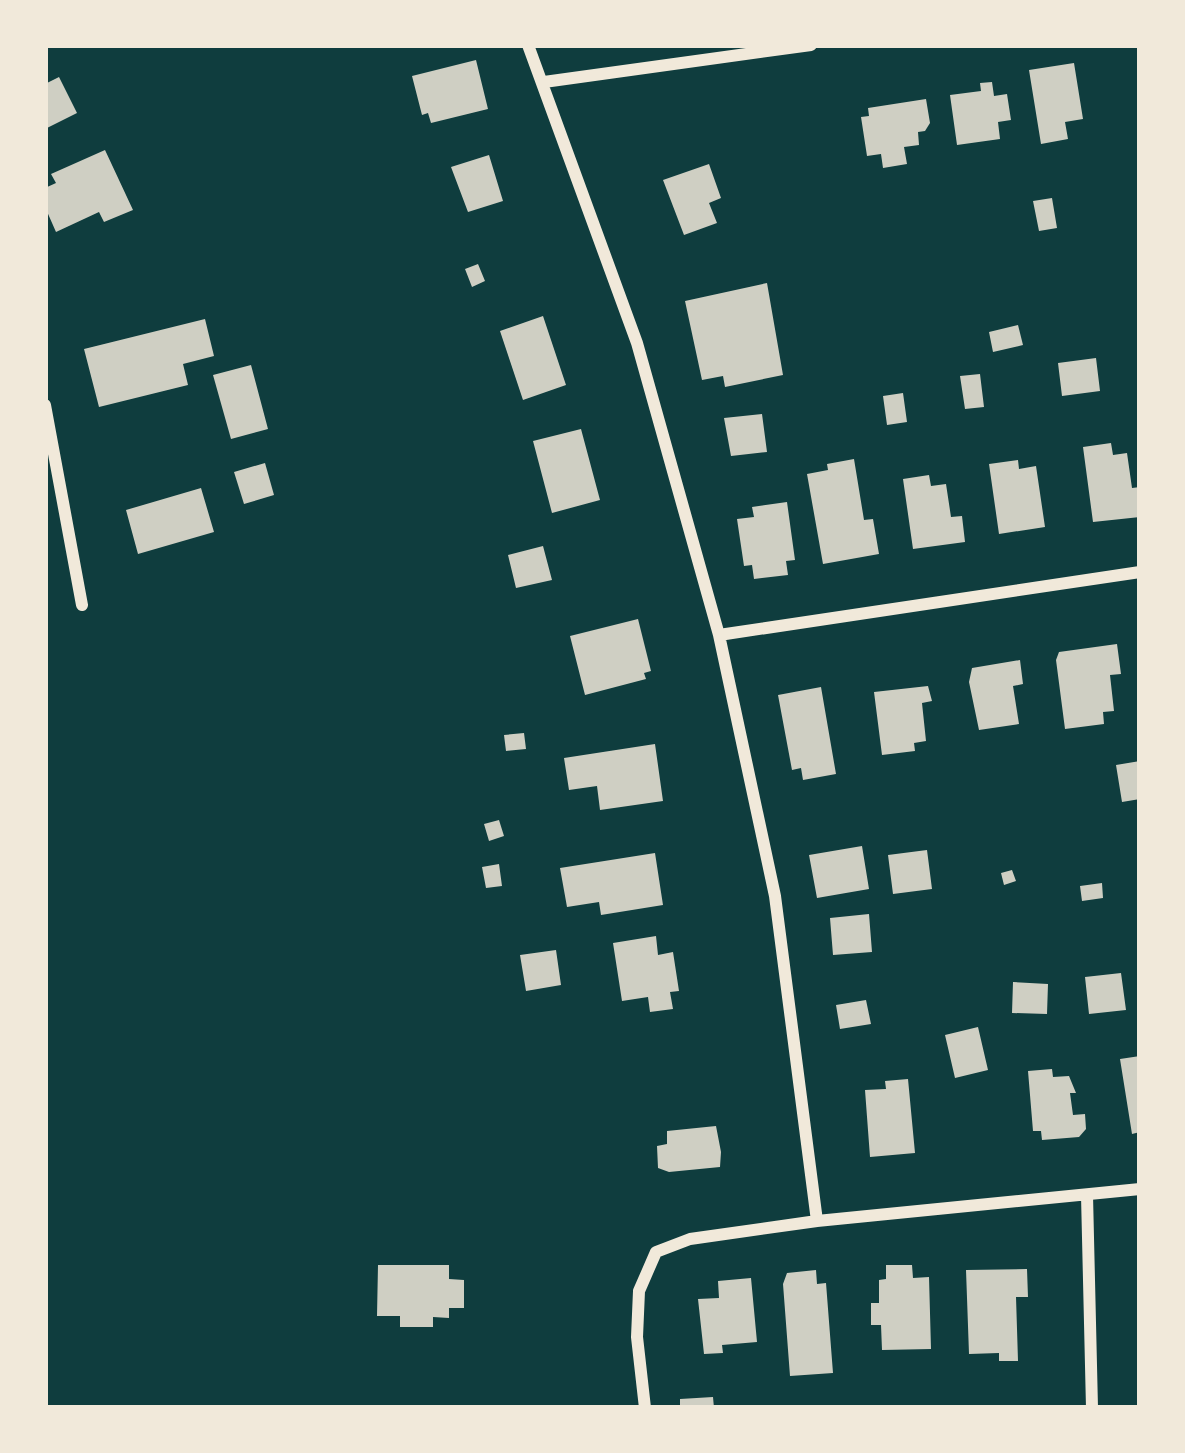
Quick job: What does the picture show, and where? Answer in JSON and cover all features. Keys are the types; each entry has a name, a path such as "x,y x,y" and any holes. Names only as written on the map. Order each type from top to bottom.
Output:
{"street":[{"path":"528,45 638,343 719,635 775,896 817,1221"},
{"path":"544,82 811,45"},
{"path":"45,405 82,605"},
{"path":"719,635 1140,572"},
{"path":"645,1408 637,1336 639,1291 656,1252 691,1239 817,1221 1140,1189"},
{"path":"1087,1195 1092,1408"}],"building":[{"path":"476,60 488,109 431,123 428,113 422,115 412,76"},
{"path":"1074,63 1083,119 1065,122 1068,139 1041,144 1029,70"},
{"path":"59,77 77,113 45,129 45,84"},
{"path":"992,82 994,96 1007,94 1011,120 998,122 1000,139 957,145 950,95 981,91 980,83"},
{"path":"926,99 930,123 918,132 919,145 904,147 907,164 883,168 881,154 867,156 861,117 869,116 868,108"},
{"path":"105,150 133,210 104,222 99,212 56,232 45,207 45,188 56,183 51,174"},
{"path":"489,155 503,201 468,212 451,167"},
{"path":"709,164 721,198 709,203 717,223 684,235 663,180"},
{"path":"1052,198 1057,228 1039,231 1033,201"},
{"path":"478,264 485,281 472,287 465,269"},
{"path":"767,283 783,375 725,387 723,376 702,380 685,301"},
{"path":"543,316 566,385 523,400 500,331"},
{"path":"205,319 214,356 183,364 188,385 99,407 84,349"},
{"path":"1018,325 1023,345 993,352 989,332"},
{"path":"1096,358 1100,391 1062,396 1058,363"},
{"path":"251,365 268,429 231,439 213,375"},
{"path":"980,374 984,407 965,409 960,376"},
{"path":"903,393 907,422 887,425 883,396"},
{"path":"762,414 767,452 731,456 724,418"},
{"path":"581,429 600,500 552,513 533,441"},
{"path":"1111,443 1113,455 1127,453 1132,488 1140,487 1140,517 1093,522 1083,447"},
{"path":"854,459 864,520 873,519 879,554 823,564 807,474"},
{"path":"1018,460 1019,469 1036,466 1045,527 999,534 989,464"},
{"path":"265,463 274,495 244,504 234,472"},
{"path":"929,475 931,486 946,484 951,517 962,516 965,542 913,549 903,479"},
{"path":"201,488 214,532 138,554 126,510"},
{"path":"787,502 795,560 786,561 788,575 754,579 752,565 744,566 737,519 754,517 752,507"},
{"path":"543,546 552,580 516,588 508,555"},
{"path":"638,619 651,671 644,673 646,679 585,695 570,636"},
{"path":"1117,644 1121,674 1110,675 1114,711 1103,712 1104,724 1065,729 1056,660 1059,652"},
{"path":"1020,660 1023,684 1013,686 1019,724 979,730 969,682 972,668"},
{"path":"928,686 932,701 922,703 926,741 914,743 915,751 882,755 874,692"},
{"path":"821,687 836,774 803,780 801,768 792,770 778,695"},
{"path":"524,733 526,749 506,751 504,735"},
{"path":"655,744 663,801 600,810 597,786 569,790 564,758"},
{"path":"1140,761 1140,799 1122,802 1116,765"},
{"path":"499,820 504,836 489,841 484,824"},
{"path":"862,846 869,889 817,898 809,855"},
{"path":"927,850 932,889 893,894 888,855"},
{"path":"655,853 663,905 601,915 599,902 567,907 560,868"},
{"path":"499,864 502,886 486,888 482,867"},
{"path":"1012,870 1016,881 1004,885 1001,873"},
{"path":"1102,883 1103,898 1082,901 1080,886"},
{"path":"869,914 872,952 833,955 830,918"},
{"path":"656,936 658,955 673,952 679,991 670,992 673,1009 650,1012 648,997 622,1001 613,943"},
{"path":"556,950 561,985 526,991 520,955"},
{"path":"1121,973 1126,1010 1089,1014 1085,977"},
{"path":"1013,982 1048,984 1047,1014 1012,1013"},
{"path":"866,1000 871,1024 840,1029 836,1005"},
{"path":"978,1027 988,1070 955,1078 945,1035"},
{"path":"1140,1056 1140,1132 1132,1134 1120,1059"},
{"path":"1052,1069 1053,1077 1069,1076 1076,1093 1070,1093 1073,1115 1085,1114 1086,1129 1079,1137 1042,1140 1041,1131 1033,1131 1028,1071"},
{"path":"908,1079 915,1153 870,1157 865,1090 886,1089 885,1081"},
{"path":"716,1126 720,1167 669,1172 658,1168 657,1146 667,1144 667,1131"},
{"path":"378,1265 449,1265 449,1279 464,1280 464,1308 449,1308 449,1318 433,1317 433,1327 400,1327 400,1316 377,1316"},
{"path":"886,1265 912,1265 913,1278 929,1277 931,1349 882,1350 881,1325 871,1325 871,1303 879,1303 879,1280 886,1279"},
{"path":"1027,1269 1028,1297 1016,1297 1018,1361 999,1361 999,1353 969,1354 966,1270"},
{"path":"816,1270 817,1284 826,1283 833,1373 790,1376 783,1284 787,1273"},
{"path":"751,1278 757,1342 722,1345 723,1353 704,1354 698,1299 719,1298 718,1281"},
{"path":"713,1397 714,1408 680,1408 680,1399"}]}
